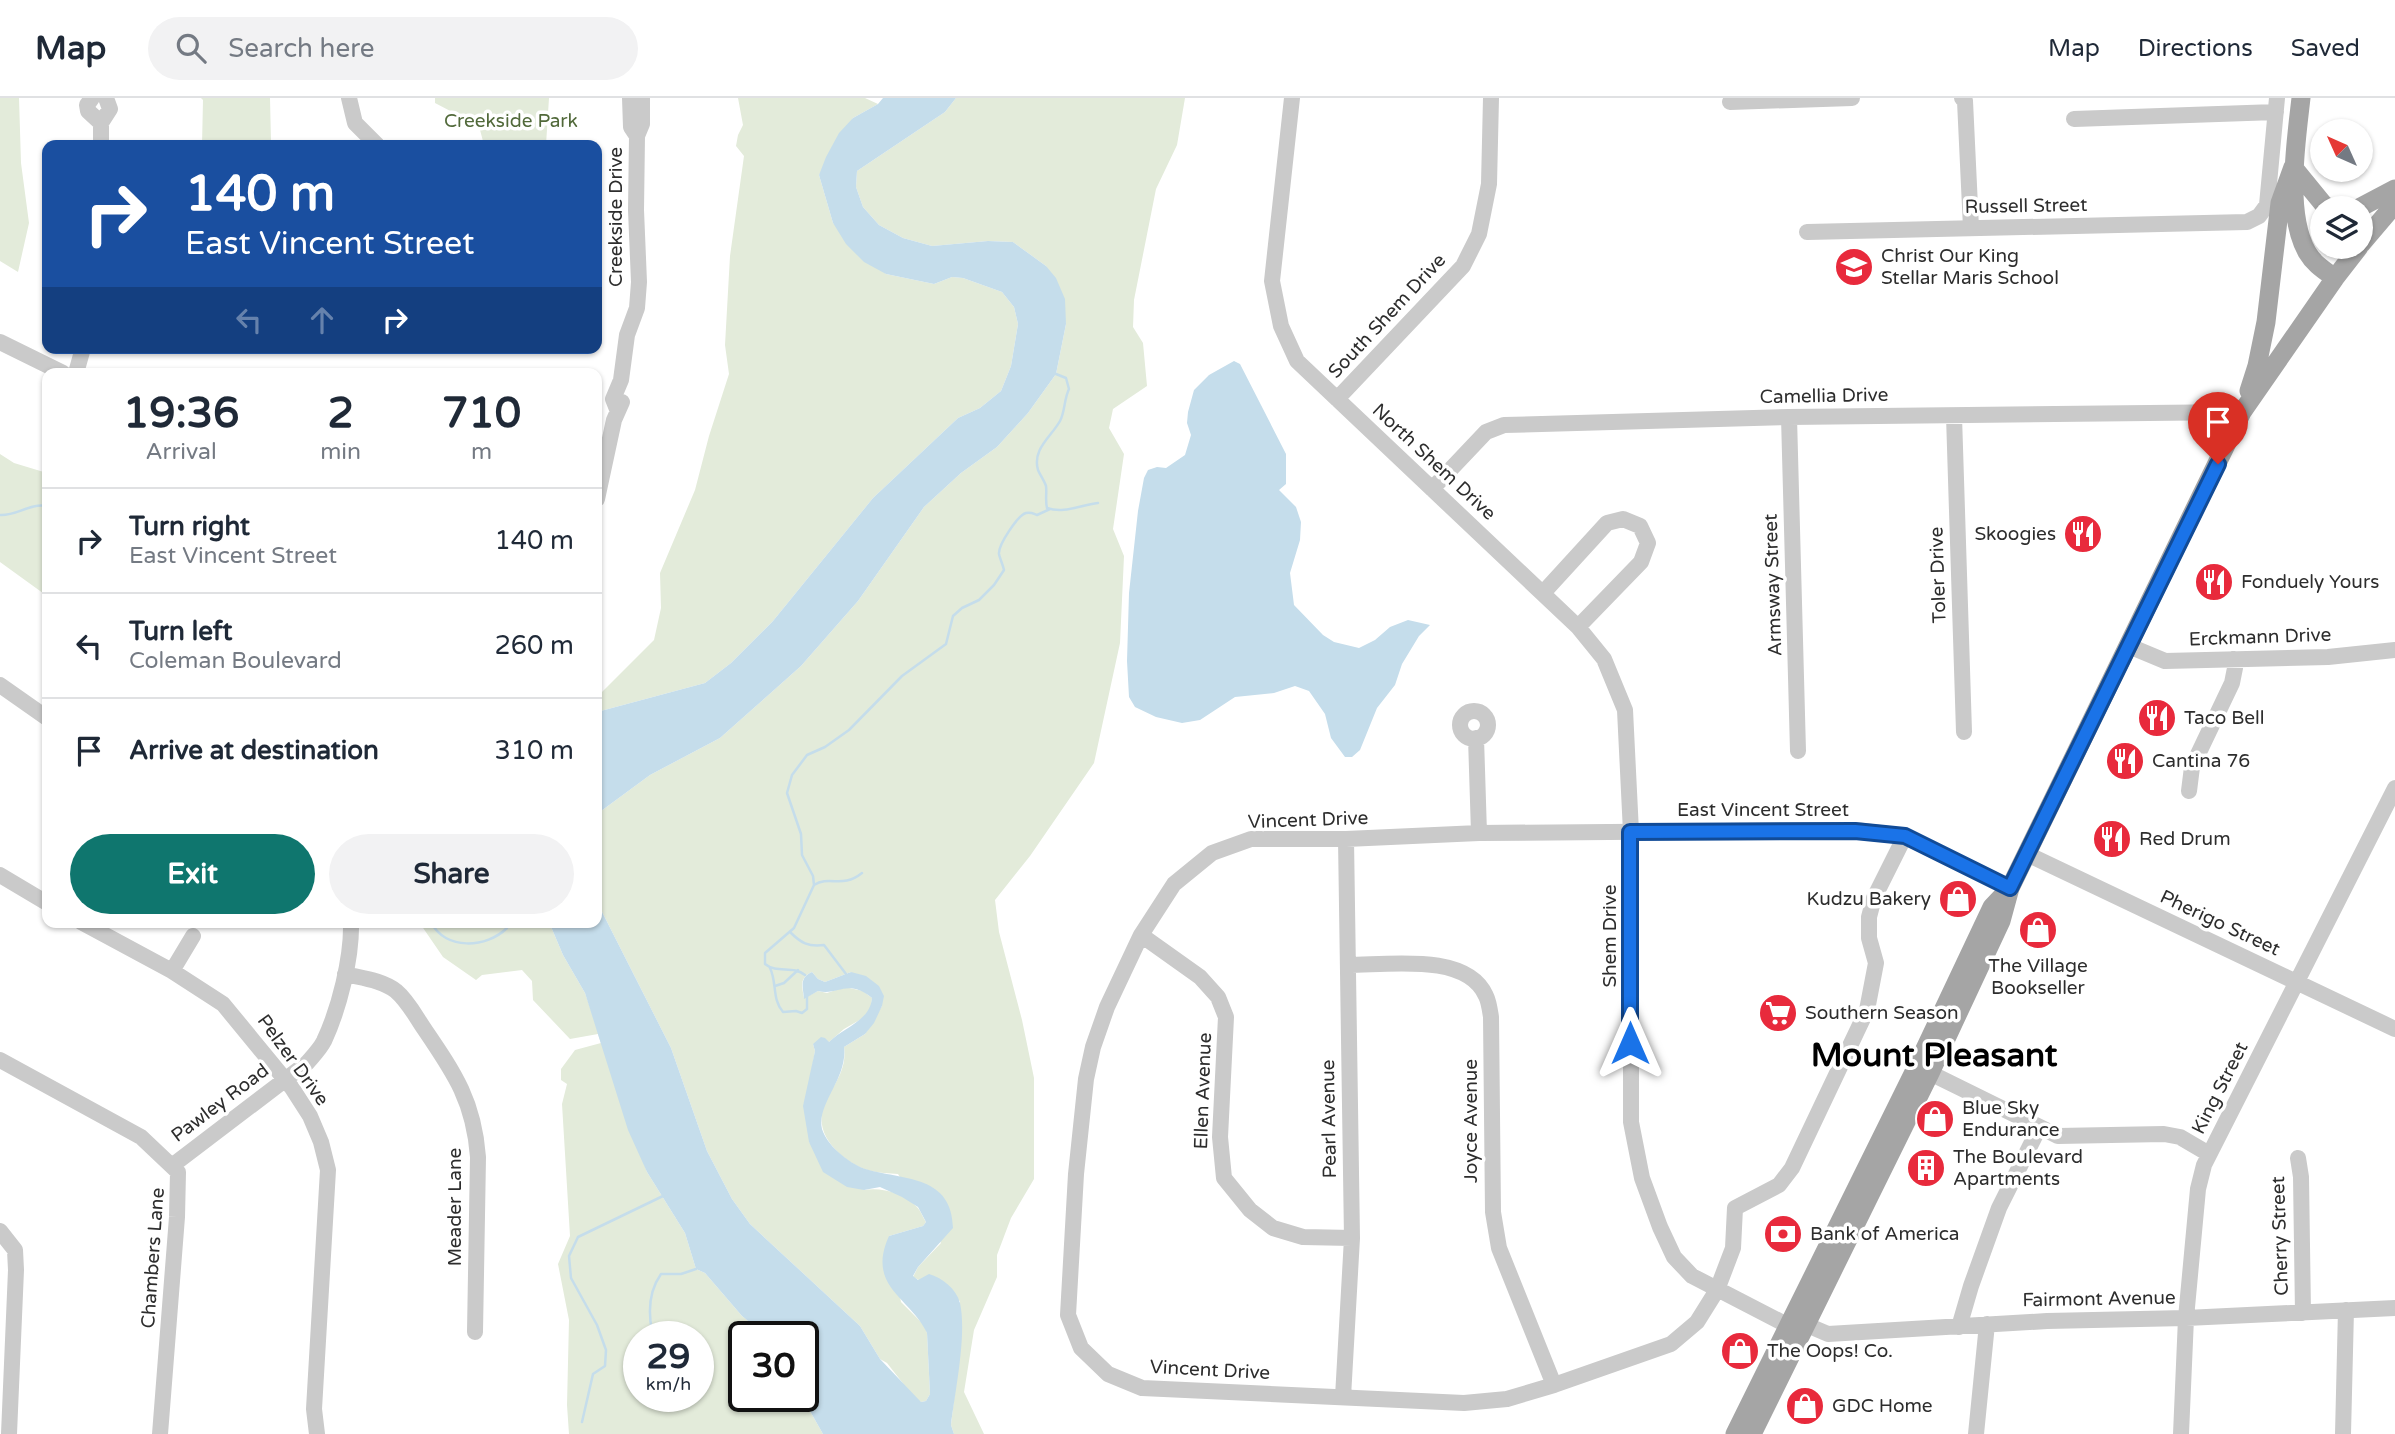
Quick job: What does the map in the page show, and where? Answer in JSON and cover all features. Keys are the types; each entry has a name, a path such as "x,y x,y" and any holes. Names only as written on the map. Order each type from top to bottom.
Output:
{"main road":[{"path":"2301,98 2293,167 2297,219 2304,243 2317,265 2335,278"},
{"path":"2293,167 2317,196"},
{"path":"1751,1434 1930,1073 2001,921 2010,888 2242,412 2258,366 2280,203 2293,167"},
{"path":"2373,201 2395,189"},
{"path":"2373,230 2395,204"},
{"path":"2242,412 2350,259"},
{"path":"1735,1434 1992,907 2010,888"},
{"path":"1807,1325 1810,1298 1838,1235 1848,1203"},
{"path":"1751,1434 1752,1423 1782,1358 1787,1325"}],"street":[{"path":"92,98 87,105 88,111 101,123"},
{"path":"101,140 101,123 110,109 106,98"},
{"path":"349,98 355,123 372,140"},
{"name":"Creekside Drive","path":"630,98 631,127 637,136"},
{"name":"Creekside Drive","path":"603,440 617,409 613,399 621,380 627,335 637,308 637,136 642,124 642,98"},
{"name":"North Shem Drive","path":"1292,98 1272,281 1281,326 1297,361 1578,626 1604,659 1625,710 1630,832"},
{"name":"South Shem Drive","path":"1337,399 1463,265 1469,255 1479,234 1489,184 1491,98"},
{"path":"1730,102 1852,98"},
{"path":"1962,98 1965,101 1971,228"},
{"path":"2074,119 2276,105"},
{"name":"Russell Street","path":"1807,232 2247,222 2259,216 2267,205 2276,105"},
{"path":"0,342 53,368"},
{"name":"Camellia Drive","path":"1432,489 1486,432 1504,425 1789,417 2242,412"},
{"name":"Toler Drive","path":"1954,416 1964,732"},
{"name":"Armsway Street","path":"1789,417 1798,751"},
{"path":"1543,593 1607,523 1623,519 1640,526 1647,543 1641,562 1578,626"},
{"name":"Erckmann Drive","path":"2129,646 2165,661 2328,657 2395,650"},
{"path":"2189,791 2192,767 2232,682 2235,668 2233,659"},
{"path":"0,684 42,714"},
{"path":"1476,738 1479,833"},
{"name":"King Street","path":"2181,1434 2186,1318 2199,1189 2204,1165 2393,797"},
{"name":"East Vincent Street","path":"1630,832 1855,831 1905,836 2010,888"},
{"name":"Vincent Drive","path":"1630,832 1251,839 1212,853 1174,884 1141,935 1107,1007 1093,1047 1086,1079 1076,1174 1068,1315 1081,1348 1108,1374 1142,1388 1464,1403 1507,1399 1671,1344 1696,1322 1717,1290 1733,1248 1735,1208 1779,1185 1792,1168 1867,1010 1876,963 1869,938 1869,917 1874,898 1905,836"},
{"name":"Shem Drive","path":"1630,832 1631,1122 1642,1178 1674,1257 1692,1276 1787,1325 1807,1325"},
{"name":"Pearl Avenue","path":"1343,1397 1352,1238 1346,839"},
{"name":"Pherigo Street","path":"2027,854 2395,1029"},
{"path":"0,875 42,900"},
{"name":"Pelzer Drive","path":"92,928 172,971 223,1004 310,1116 321,1142 328,1170 315,1398 317,1434"},
{"name":"Pawley Road","path":"173,1165 307,1063 323,1044 334,1018 345,974 350,928"},
{"name":"Ellen Avenue","path":"1141,935 1200,977 1218,997 1226,1017 1220,1136 1224,1178 1250,1210 1273,1228 1303,1237 1352,1238"},
{"path":"172,971 193,936"},
{"name":"Joyce Avenue","path":"1348,965 1444,965 1466,974 1485,994 1491,1017 1493,1212 1499,1248 1554,1385"},
{"name":"Meader Lane","path":"345,974 385,984 396,991 448,1064 466,1096 477,1140 478,1157 475,1332"},
{"name":"Chambers Lane","path":"0,1060 141,1137 178,1172 180,1179 160,1434"},
{"path":"1930,1073 2051,1134 2070,1137 2180,1137 2209,1154"},
{"path":"1959,1327 1998,1208 2039,1128"},
{"name":"Cherry Street","path":"2298,1158 2301,1177 2303,1313"},
{"path":"0,1231 15,1250 16,1270 9,1434"},
{"name":"Fairmont Avenue","path":"1807,1325 1828,1334 2068,1320 2186,1318 2395,1308"},
{"path":"2343,1434 2346,1310"},
{"path":"1976,1434 1987,1324"}],"green space":[{"path":"0,98 19,98 21,163 29,223 18,272 0,261"},
{"path":"201,98 270,98 271,140 202,140"},
{"name":"Creekside Park","path":"435,98 549,98 546,140 483,140 479,126 435,103"},
{"path":"738,98 865,98 878,104 853,118 819,175 833,223 886,274 934,284 952,277 963,278 1002,292 1014,307 1018,324 1011,366 1001,391 980,408 958,418 873,498 773,621 731,663 705,683 602,711 602,692 654,640 661,608 660,573 695,490 729,374 725,345 730,256 744,156 736,146 743,125"},
{"path":"956,98 1185,98 1177,145 1156,189 1134,300 1133,327 1143,343 1147,386 1113,409 1109,428 1124,454 1113,529 1124,556 1120,643 1094,763 1030,856 995,900 999,932 1034,1078 1034,1179 1011,1218 997,1255 997,1277 974,1330 964,1392 984,1434 954,1434 951,1425 960,1348 960,1301 913,1277 918,1267 941,1243 898,1174 862,1168 836,1150 824,1133 822,1113 843,1066 844,1047 865,1034 882,1006 851,972 825,982 812,972 803,980 804,998 818,991 827,993 845,987 863,991 872,998 871,1008 863,1018 829,1042 813,1044 815,1051 811,1074 809,1142 864,1190 885,1190 912,1202 926,1222 923,1226 889,1236 901,1302 924,1325 927,1333 930,1394 926,1401 921,1402 916,1400 887,1363 880,1359 860,1326 750,1224 732,1199 707,1151 671,1048 602,912 602,810 650,775 720,738 801,666 858,601 924,507 961,473 997,447 1028,413 1056,374 1066,324 1046,266 1013,242 988,241 932,246 903,238 879,225 863,207 856,187 857,171 945,112"},
{"path":"0,454 14,463 42,471 42,592 0,562"},
{"path":"423,928 552,928 563,955 585,993 647,1172 685,1233 696,1269 705,1273 749,1321 728,1321 728,1412 811,1412 823,1434 569,1434 569,1320 558,1264 570,1236 562,1104 567,1084 561,1080 561,1069 575,1050 601,1043 598,1034 570,1039 533,1000 532,981 522,970 482,975 476,980 443,957"}],"water":[{"path":"883,98 956,98 945,112 857,171 856,187 863,207 879,225 903,238 932,246 988,241 1013,242 1046,266 1056,278 1065,299 1066,324 1056,374 1028,413 997,447 961,473 924,507 858,601 801,666 720,738 650,775 602,810 602,711 705,683 731,663 773,621 873,498 958,418 980,408 1001,391 1011,366 1018,324 1014,307 1002,292 963,278 952,277 934,284 886,274 864,262 846,244 833,223 819,175 839,133 853,118 878,104"},
{"path":"1234,361 1240,364 1286,454 1286,484 1279,490 1296,507 1301,522 1300,540 1290,573 1294,605 1323,635 1334,642 1359,648 1375,640 1390,627 1408,620 1430,625 1419,636 1402,664 1395,685 1377,708 1360,750 1352,757 1345,757 1331,738 1325,714 1309,691 1295,686 1274,693 1235,697 1200,720 1182,723 1156,717 1135,707 1129,697 1129,593 1144,478 1148,470 1166,468 1185,455 1191,435 1187,423 1194,390 1209,375"},
{"path":"602,912 671,1048 707,1151 732,1199 750,1224 860,1326 880,1359 921,1402 926,1401 930,1394 927,1333 886,1280 883,1253 889,1236 923,1226 926,1222 918,1207 902,1197 880,1187 864,1190 847,1187 823,1172 809,1142 803,1106 815,1051 813,1044 821,1037 829,1042 855,1023 867,1012 872,998 849,988 818,991 804,999 805,977 812,972 825,982 851,972 866,976 879,986 884,996 882,1006 865,1034 844,1047 841,1069 823,1110 822,1129 832,1146 852,1162 869,1170 924,1183 945,1198 951,1211 953,1228 913,1276 918,1280 929,1274 939,1278 952,1288 960,1303 961,1347 951,1425 954,1434 823,1434 811,1412 819,1412 819,1321 748,1321 705,1273 696,1269 685,1233 647,1172 628,1130 585,993 563,955 552,928 602,928"}],"waterway":[{"path":"1056,374 1066,378 1069,389 1060,421 1043,444 1038,456 1038,470 1046,486 1047,508 1066,510 1098,503"},
{"path":"0,515 42,506"},
{"path":"805,975 795,970 775,969 765,964 765,953 794,928 814,885 813,876 802,855 801,834 787,793 792,775 807,755 825,747 849,730 902,676 946,644 953,616 979,600 1004,570 999,554 1014,524 1026,513 1037,515 1050,509"},
{"path":"814,885 825,881 848,880 862,873"},
{"path":"435,928 446,938 467,943 489,940 507,928"},
{"path":"790,932 805,943 824,945 846,974"},
{"path":"770,968 777,1002 783,1012 802,1013 807,1009 807,996"},
{"path":"775,986 784,983 798,970"},
{"path":"582,1422 593,1374 605,1366 606,1350 597,1325 571,1278 569,1256 578,1237 663,1196"},
{"path":"651,1321 650,1301 661,1274 681,1274 696,1269"}],"place":[{"name":"Christ Our King Stellar Maris School","path":"1854,267"},
{"name":"Skoogies","path":"2083,534"},
{"name":"Fonduely Yours","path":"2214,582"},
{"name":"Taco Bell","path":"2157,718"},
{"name":"Cantina 76","path":"2125,761"},
{"name":"Red Drum","path":"2112,839"},
{"name":"Kudzu Bakery","path":"1958,899"},
{"name":"The Village Bookseller","path":"2038,930"},
{"name":"Southern Season","path":"1778,1013"},
{"name":"Blue Sky Endurance","path":"1935,1119"},
{"name":"The Boulevard Apartments","path":"1926,1168"},
{"name":"Bank of America","path":"1783,1234"},
{"name":"The Oops! Co.","path":"1740,1351"},
{"name":"GDC Home","path":"1805,1406"}],"district":[{"name":"Mount Pleasant","path":"1934,1055"}],"route":[{"path":"1630,1043 1630,832 1855,831 1905,836 2010,888 2218,464"}]}
